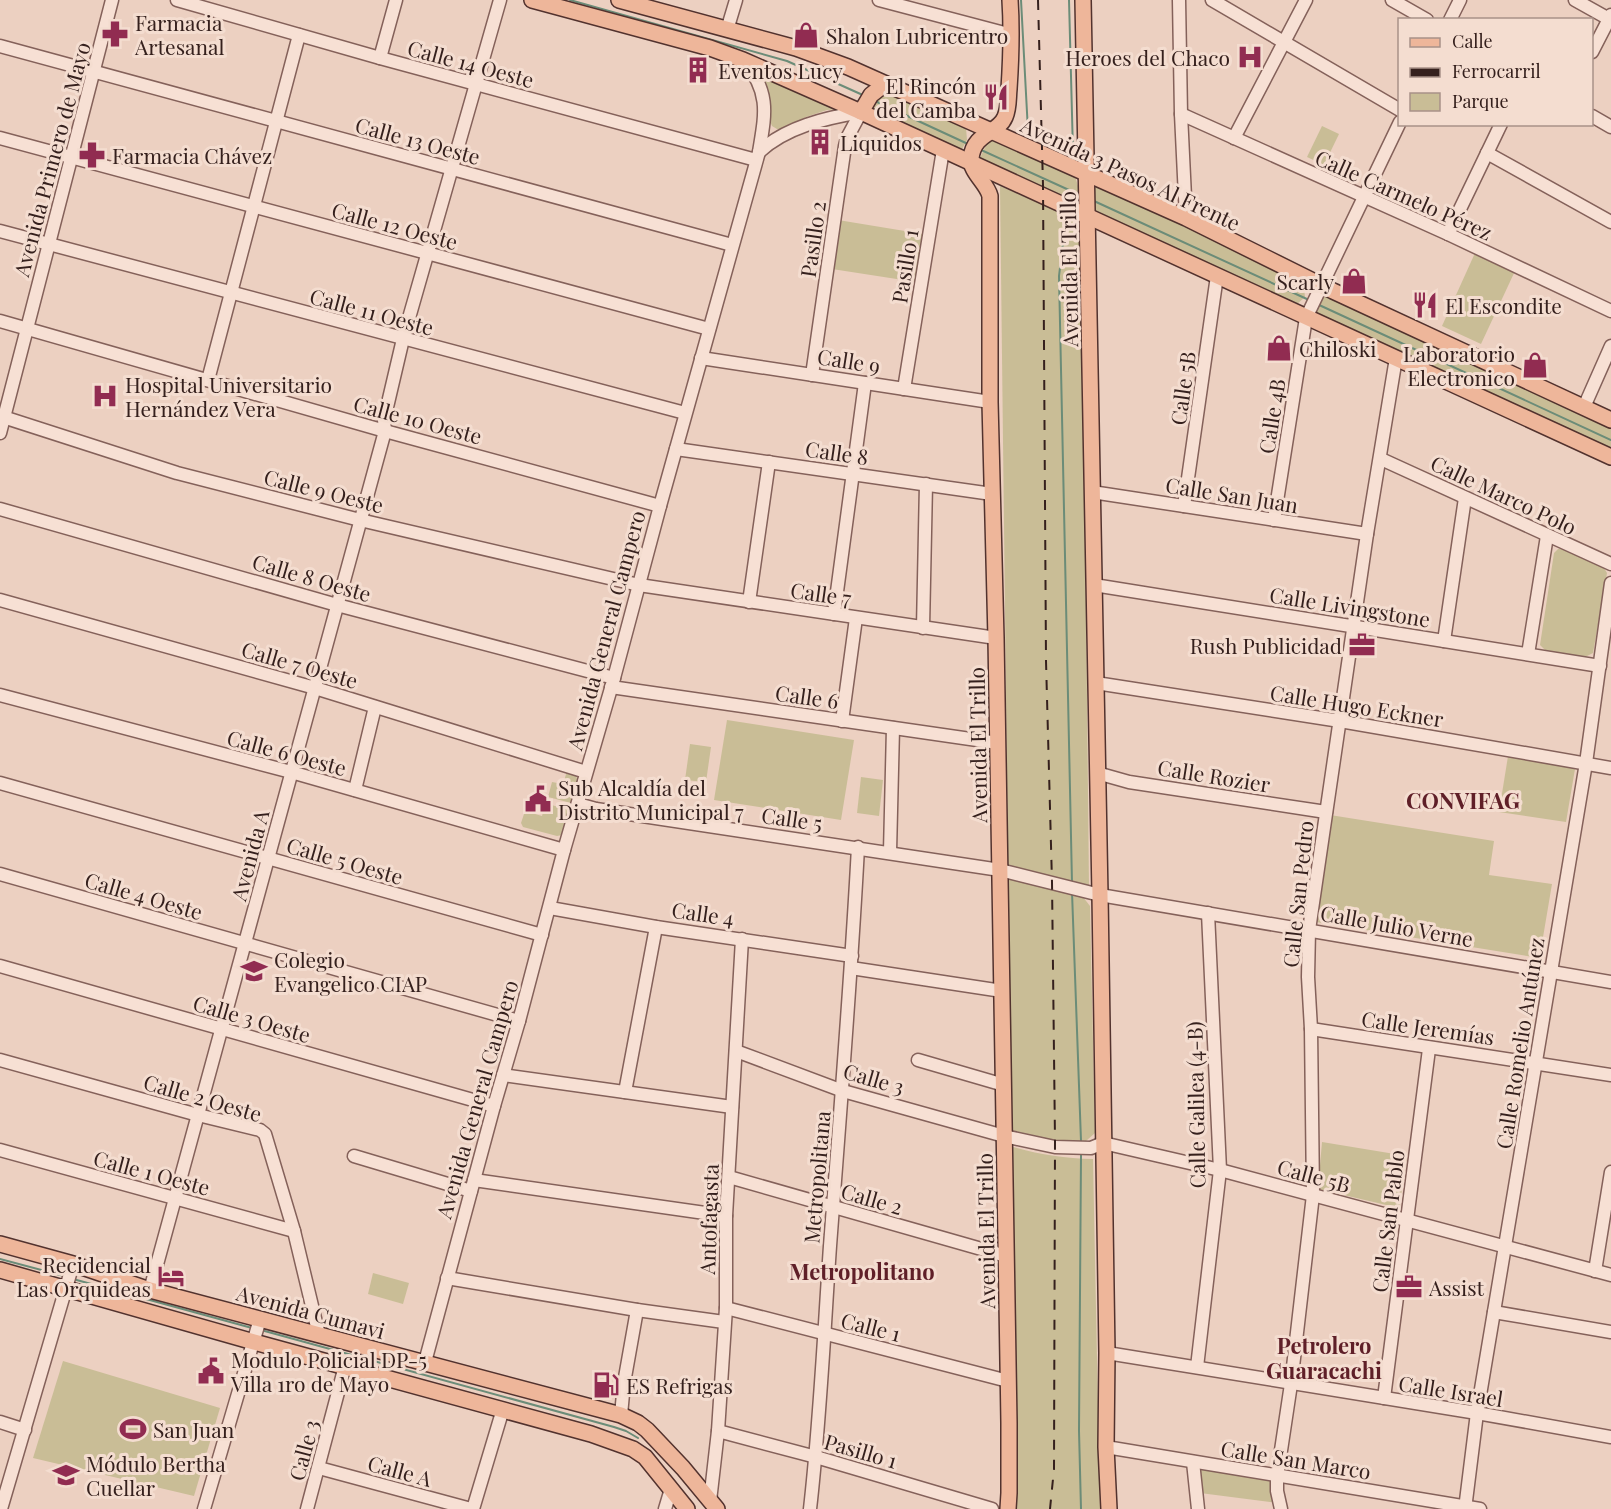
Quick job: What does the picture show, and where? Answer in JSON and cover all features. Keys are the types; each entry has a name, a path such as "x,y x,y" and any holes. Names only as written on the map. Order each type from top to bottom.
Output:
{"main road":[{"path":"532,0 563,3 711,48 865,104 943,150 972,160 1089,214 1113,229 1307,314 1423,371 1611,457"},
{"name":"Avenida 3 Pasos Al Frente","path":"619,0 796,48 848,67 1088,181 1186,218 1319,289 1611,420"},
{"path":"972,160 985,134 1002,123 1007,111 1012,35 1010,0"},
{"name":"Avenida El Trillo","path":"1083,0 1089,214 1107,1353 1106,1448 1109,1509"},
{"path":"865,104 885,84"},
{"name":"Avenida El Trillo","path":"972,160 990,196 990,402 1004,1084 1008,1509"},
{"path":"1089,243 1096,236 1113,229"},
{"name":"Avenida Cumavi","path":"0,1244 71,1276 257,1331 319,1335 425,1362 551,1410 591,1434 633,1449 645,1457 687,1509"},
{"name":"Avenida Cumavi","path":"0,1270 71,1276 150,1290 345,1366 503,1409 621,1415 638,1423 657,1441 713,1505"},
{"path":"645,1457 657,1441"}],"street":[{"name":"Avenida Primero de Mayo","path":"0,433 2,416 112,0"},
{"name":"Calle 14 Oeste","path":"177,0 206,4 299,35 475,84 758,156"},
{"path":"380,58 396,0"},
{"path":"385,431 384,420 403,339 500,0"},
{"path":"727,30 736,0"},
{"path":"879,0 907,4 1012,35"},
{"path":"1179,0 1180,114 1186,218"},
{"path":"1212,0 1398,109"},
{"path":"1233,138 1306,0"},
{"path":"1392,0 1423,18"},
{"path":"1451,18 1460,0"},
{"path":"1575,0 1610,17 1593,50"},
{"path":"208,380 299,35"},
{"name":"Calle 13 Oeste","path":"0,46 732,245"},
{"name":"Avenida General Campero","path":"425,1362 564,850 613,682 685,413 758,156 765,121 765,104 754,73 743,60"},
{"path":"758,156 768,143 810,123 865,104"},
{"name":"Pasillo 2","path":"812,375 845,146 865,104"},
{"name":"Calle Carmelo Pérez","path":"1180,114 1448,234 1611,311"},
{"path":"1593,117 1611,127"},
{"name":"Calle 4B","path":"1274,520 1307,314 1398,126"},
{"path":"1448,234 1500,126"},
{"name":"Calle 12 Oeste","path":"0,138 709,329"},
{"name":"Pasillo 1","path":"904,389 943,150"},
{"path":"1487,153 1611,222"},
{"name":"Calle 11 Oeste","path":"0,231 685,413"},
{"name":"Calle 5B","path":"1184,506 1218,276"},
{"name":"Calle 10 Oeste","path":"0,321 385,431 660,506"},
{"path":"1584,407 1611,346"},
{"name":"Calle 9","path":"701,358 990,402"},
{"name":"Calle San Pedro","path":"1281,1509 1277,1491 1277,1476 1291,1384 1313,1195 1309,930 1367,534 1396,358"},
{"path":"834,614 865,383"},
{"name":"Calle 9 Oeste","path":"2,416 177,473 360,520 639,585"},
{"name":"Avenida A","path":"150,1290 385,431"},
{"name":"Calle 8","path":"676,448 992,494"},
{"name":"Calle Marco Polo","path":"1381,459 1611,564"},
{"path":"749,602 769,462"},
{"path":"923,627 926,484"},
{"name":"Calle San Juan","path":"1092,492 1367,534"},
{"path":"1444,641 1465,498"},
{"name":"Calle 8 Oeste","path":"0,508 613,682"},
{"path":"1528,654 1547,536"},
{"name":"Calle Romelio Antúnez","path":"1466,1508 1477,1413 1586,763 1611,583"},
{"name":"Calle 7","path":"639,585 996,638"},
{"name":"Calle Livingstone","path":"1094,585 1600,666"},
{"name":"Calle 7 Oeste","path":"0,600 315,688 586,772"},
{"path":"842,721 856,618"},
{"name":"Calle 6","path":"613,682 842,721 998,743"},
{"name":"Calle Hugo Eckner","path":"1096,683 1340,721 1611,768"},
{"name":"Calle 6 Oeste","path":"0,695 291,772 564,850"},
{"path":"355,790 375,707"},
{"path":"890,852 893,728"},
{"name":"Calle Rozier","path":"1097,773 1129,782 1326,812"},
{"name":"Calle 5 Oeste","path":"0,783 542,935"},
{"name":"Calle 5","path":"578,804 607,811 1000,870"},
{"name":"Metropolitana","path":"810,1509 816,1457 843,1090 858,847"},
{"name":"Calle Julio Verne","path":"1000,870 1098,894 1611,982"},
{"name":"Calle 4 Oeste","path":"0,874 519,1021"},
{"name":"Calle 4","path":"550,908 656,927 742,939 1002,991"},
{"name":"Calle Galilea (4-B)","path":"1197,1367 1220,1170 1208,913"},
{"path":"625,1092 656,927"},
{"name":"Antofagasta","path":"713,1505 726,1308 726,1216 742,939"},
{"name":"Calle 3 Oeste","path":"0,966 494,1106"},
{"name":"Calle Jeremías","path":"1311,1029 1611,1075"},
{"name":"Calle San Pablo","path":"1384,1398 1429,1048"},
{"name":"Calle 3","path":"736,1052 843,1090 1004,1136"},
{"name":"Calle 2 Oeste","path":"0,1060 260,1130 265,1134 294,1231 319,1335"},
{"path":"918,1060 1004,1084"},
{"path":"503,1074 732,1107"},
{"name":"Calle 5B","path":"1004,1136 1055,1147 1091,1148 1103,1143 1220,1170 1611,1275"},
{"name":"Calle 1 Oeste","path":"0,1150 294,1231"},
{"path":"354,1156 472,1185 726,1216"},
{"path":"1595,1271 1611,1172"},
{"name":"Calle 2","path":"729,1177 1005,1256"},
{"path":"1,1509 71,1276"},
{"path":"447,1278 724,1322"},
{"name":"Calle 1","path":"726,1308 1008,1381"},
{"path":"621,1415 624,1383 637,1310"},
{"path":"1494,1311 1611,1332"},
{"path":"204,1509 257,1331"},
{"name":"Calle Israel","path":"1107,1353 1611,1437"},
{"name":"Calle 3","path":"307,1509 345,1366"},
{"path":"467,1508 503,1409"},
{"path":"0,1422 26,1430"},
{"name":"Pasillo 1","path":"718,1431 816,1457 992,1509"},
{"name":"Calle San Marco","path":"1106,1448 1480,1509"},
{"path":"1193,1462 1198,1509"},
{"name":"Calle A","path":"319,1468 467,1508"},
{"path":"665,1509 671,1489"}],"green space":[{"path":"757,72 839,109 827,110 806,117 783,129 777,129 770,121 770,104"},
{"path":"886,91 966,128 967,140 961,151 872,112 876,99"},
{"path":"1322,126 1339,134 1324,165 1307,157"},
{"path":"988,141 1002,141 1075,176 1082,209 979,160"},
{"path":"1094,184 1300,279 1305,297 1296,305 1095,214"},
{"path":"1000,186 1082,222 1089,887 1008,866"},
{"path":"838,220 923,234 916,282 832,269"},
{"path":"1475,253 1515,271 1481,344 1442,326"},
{"path":"1331,295 1611,424 1611,452 1313,317 1324,296"},
{"path":"1563,548 1599,564 1607,573 1593,653 1583,658 1547,652 1540,645 1554,553"},
{"path":"727,720 854,740 841,820 714,800"},
{"path":"690,744 711,747 706,782 685,780"},
{"path":"1509,750 1571,762 1575,769 1566,822 1499,812"},
{"path":"567,771 576,776 578,781 571,803 548,797 552,782 563,784"},
{"path":"861,777 883,780 879,816 857,813"},
{"path":"545,805 569,810 562,835 557,836 523,827 521,823 525,811 542,816"},
{"path":"1330,815 1494,841 1489,875 1552,884 1540,955 1533,957 1316,922"},
{"path":"1004,878 1083,897 1090,906 1095,1133 1086,1141 1048,1140 1007,1130"},
{"path":"1322,1142 1407,1156 1399,1208 1318,1189"},
{"path":"1007,1145 1049,1155 1093,1159 1100,1509 1014,1509"},
{"path":"373,1273 409,1283 403,1304 368,1294"},
{"name":"San Juan","path":"63,1361 220,1408 194,1496 33,1458"},
{"path":"1201,1467 1271,1480 1277,1503 1200,1493 1199,1469"}],"waterway":[{"path":"570,0 787,61 865,96"},
{"path":"1021,0 1028,131"},
{"path":"1069,0 1073,152"},
{"path":"875,101 968,144"},
{"path":"979,149 1080,195"},
{"path":"1094,201 1309,300"},
{"path":"1064,235 1059,276 1072,883"},
{"path":"1317,304 1611,440"},
{"path":"1072,892 1081,1141"},
{"path":"1081,1155 1079,1431 1081,1509"},
{"path":"0,1259 64,1276"},
{"path":"73,1279 252,1328"},
{"path":"261,1330 614,1427 638,1438"}],"railway":[{"path":"1038,0 1043,185 1046,661 1052,882 1055,1140 1054,1469 1050,1509"}],"place":[{"name":"Farmacia Artesanal","path":"115,34"},
{"name":"Shalon Lubricentro","path":"806,35"},
{"name":"Heroes del Chaco","path":"1250,57"},
{"name":"Eventos Lucy","path":"698,70"},
{"name":"El Rincón del Camba","path":"996,97"},
{"name":"Liquidos","path":"820,142"},
{"name":"Farmacia Chávez","path":"92,155"},
{"name":"Scarly","path":"1354,281"},
{"name":"El Escondite","path":"1425,305"},
{"name":"Chiloski","path":"1279,348"},
{"name":"Laboratorio Electronico","path":"1535,365"},
{"name":"Hospital Universitario Hernández Vera","path":"105,396"},
{"name":"Rush Publicidad","path":"1362,645"},
{"name":"Sub Alcaldía del Distrito Municipal 7","path":"538,799"},
{"name":"Colegio Evangelico CIAP","path":"254,971"},
{"name":"Recidencial Las Orquideas","path":"171,1276"},
{"name":"Assist","path":"1409,1287"},
{"name":"Modulo Policial DP-5 Villa 1ro de Mayo","path":"211,1371"},
{"name":"ES Refrigas","path":"606,1385"},
{"name":"San Juan","path":"133,1429"},
{"name":"Módulo Bertha Cuellar","path":"66,1475"}],"district":[{"name":"CONVIFAG","path":"1463,800"},
{"name":"Metropolitano","path":"862,1271"},
{"name":"Petrolero Guaracachi","path":"1324,1358"}]}
